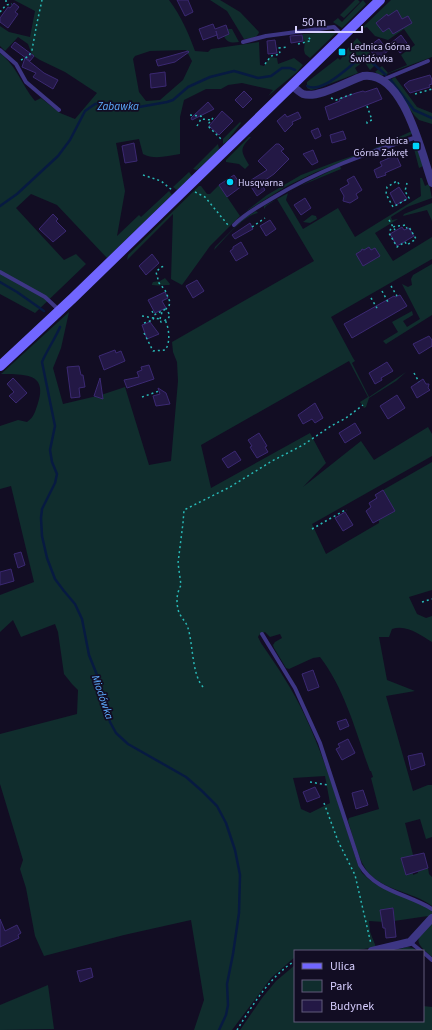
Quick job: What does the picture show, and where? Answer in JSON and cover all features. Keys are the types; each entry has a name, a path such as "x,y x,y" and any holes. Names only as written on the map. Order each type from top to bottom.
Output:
{"main road":[{"path":"0,366 4,360 60,311 380,0"}],"street":[{"path":"293,86 303,94 313,94 325,91 363,76 381,80 394,92 407,111 432,183"},
{"path":"378,950 410,942 432,918"}],"lane":[{"path":"243,42 266,36 334,27 343,36"},
{"path":"0,50 16,64 26,82 59,110"},
{"path":"381,80 428,61"},
{"path":"234,225 258,207 313,176 336,166 417,137"},
{"path":"0,272 45,297 60,311"},
{"path":"262,634 295,688 320,743 360,865 364,872 378,884 413,898 432,909"},
{"path":"410,942 420,950"},
{"path":"424,954 432,960"}],"path":[{"path":"6,0 6,5"},
{"path":"16,64 29,56 32,50 42,0"},
{"path":"0,12 6,5 12,4"},
{"path":"308,37 314,42"},
{"path":"298,44 311,40"},
{"path":"265,64 271,56 280,54 279,48 287,47"},
{"path":"415,94 432,90"},
{"path":"328,96 336,100 352,94"},
{"path":"367,106 372,120 367,122 367,124"},
{"path":"190,114 201,116 202,119 213,119 209,123 209,126 222,140"},
{"path":"196,126 202,119"},
{"path":"143,175 161,181 178,197"},
{"path":"399,184 397,181 387,187 386,194 394,207 409,198 405,191 407,183"},
{"path":"192,191 206,197 228,225 234,225"},
{"path":"252,227 265,218"},
{"path":"389,220 396,230"},
{"path":"393,226 405,225"},
{"path":"393,226 389,234 397,247 405,242 407,245 416,239 409,227 406,228"},
{"path":"154,315 166,309 170,302 165,290 159,283 156,272 161,267 166,266"},
{"path":"391,286 397,296"},
{"path":"382,291 388,302"},
{"path":"370,298 377,308"},
{"path":"142,316 160,318 161,322 170,315 166,309"},
{"path":"152,311 154,318"},
{"path":"160,318 163,311"},
{"path":"144,323 153,320 154,318"},
{"path":"144,333 153,351 156,349 165,350 168,346 168,329 164,320"},
{"path":"414,372 419,382"},
{"path":"142,397 158,391"},
{"path":"204,687 198,680 188,626 178,611 177,598 181,585 178,563 184,510 230,487 272,461 304,445 331,426 346,418 363,405"},
{"path":"312,529 347,510"},
{"path":"422,602 432,599"},
{"path":"310,782 323,785 334,784"},
{"path":"324,802 338,841 355,875 371,945 374,950"},
{"path":"237,1030 265,990 288,965 294,962"}],"green space":[{"path":"14,0 169,0 184,24 195,51 208,52 211,49 259,42 260,65 264,66 270,57 277,58 278,64 294,58 303,65 297,72 268,96 273,90 242,83 228,85 221,89 206,89 184,100 180,117 180,154 161,157 147,156 143,154 139,139 116,143 125,191 117,236 139,215 141,217 169,191 172,195 107,258 57,205 31,194 16,208 64,260 76,254 86,264 35,313 0,294 0,53 11,64 35,101 41,98 60,113 75,119 97,93 65,72 32,55 28,44 18,37 5,51 0,46 0,26 9,32 30,37 35,11","holes":["186,50 192,61 183,80 160,100 146,101 139,92 133,59 135,56 150,51"]},
{"path":"210,0 220,0 240,12 259,32 257,36 244,39 227,11"},
{"path":"355,0 360,2 344,18 340,15"},
{"path":"363,0 366,4 342,28 333,22 338,18 342,22"},
{"path":"391,0 432,0 432,57 381,76 375,72 382,66 388,73 407,65 401,55 415,45 404,29 388,40 375,36 367,27 364,28 364,26"},
{"path":"227,29 232,29 239,42 227,40 224,36 229,34"},
{"path":"336,33 310,58 305,54 305,41 302,34"},
{"path":"357,38 376,60 374,62 376,64 370,70 364,61 355,68 358,73 316,89 311,90 307,88 307,82 338,58 340,60"},
{"path":"395,77 417,107 432,113 432,124 419,120 415,116 388,81"},
{"path":"240,122 241,123 228,141 223,144 223,139"},
{"path":"412,131 413,133 410,135 316,172 287,186 245,212 267,195 301,175 373,149"},
{"path":"249,137 251,137 244,144 242,150 249,165 245,169 239,164 226,162 226,160"},
{"path":"218,144 219,149 217,152 197,170 193,169"},
{"path":"416,144 423,166 419,168 413,145 406,145"},
{"path":"340,166 341,169 300,186"},
{"path":"189,172 192,176 177,190 173,187"},
{"path":"420,178 422,178 425,186 429,184 432,198 407,207 391,217 392,220 398,219 375,233 393,261 432,237 432,259 331,317 355,361 352,363 369,397 406,372 396,381 369,398 366,407 364,408 360,402 368,397 349,361 201,445 211,488 310,433 326,463 303,487 361,441 374,460 428,427 432,434 432,456 312,524 326,554 379,523 379,520 395,511 383,490 432,462 432,590 409,597 417,614 426,618 432,616 432,642 418,633 403,628 392,629 389,637 379,637 387,680 415,691 386,696 413,791 428,785 432,785 432,837 426,839 420,819 405,823 414,859 413,875 418,873 418,871 428,868 429,874 432,877 432,906 422,900 389,887 375,879 365,868 359,857 348,821 349,818 379,809 371,778 373,777 371,771 343,697 329,670 320,657 313,658 289,669 286,668 273,645 282,638 280,634 270,637 265,632 258,637 295,697 313,734 327,770 362,873 377,885 432,910 432,915 412,935 428,916 394,921 394,908 380,910 384,922 369,921 370,932 376,947 358,950 294,950 294,958 271,978 232,1030 194,1030 204,1000 191,920 124,935 44,956 35,936 26,888 20,869 23,860 0,784 0,734 77,714 78,690 64,674 58,632 55,624 21,637 13,620 0,632 0,595 34,582 11,486 0,489 0,426 18,420 27,422 35,412 40,393 39,385 36,380 31,377 17,374 1,374 69,312 61,348 53,368 63,404 101,395 125,387 149,465 171,461 178,381 177,362 173,352 172,342 314,261 277,199 288,193 286,200 303,229 338,208 355,237 421,196","holes":["325,776 330,803 310,813 301,809 293,778"]},
{"path":"219,185 240,216 210,246 182,285 171,279 173,214 127,260 128,255 199,186 201,186 207,194 210,194"},
{"path":"432,203 432,221 427,210 403,216 404,214"},
{"path":"256,211 258,213 246,218 240,223 214,250 215,247 243,219"},
{"path":"312,215 316,216 317,219 310,223 303,222"},
{"path":"432,264 432,315 386,344 383,341 398,332 392,322 412,311 413,315 403,321 407,327 420,319 402,284 408,287 412,285 411,279 413,275"},
{"path":"165,278 170,284 169,285 152,285 153,282 160,281"},
{"path":"432,921 432,957 421,947 418,939"},
{"path":"407,947 416,950 395,950"},
{"path":"294,966 294,1022 424,1022 424,1006 432,1007 432,1030 240,1030 262,998 276,981"},
{"path":"48,985 54,1029 0,1030 0,1005"}],"building":[{"path":"177,0 188,0 193,12 185,16"},
{"path":"14,3 19,7 15,12 18,14 8,28 0,22 0,18 8,7 10,8"},
{"path":"397,10 402,19 408,16 412,23 393,34 389,28 383,32 376,23 387,14 388,16"},
{"path":"213,24 215,29 226,25 229,34 218,39 217,35 203,40 199,29"},
{"path":"302,35 303,41 291,43 290,36"},
{"path":"401,35 409,46 400,53 391,43"},
{"path":"379,39 388,51 377,59 368,47"},
{"path":"275,40 277,53 268,54 267,41"},
{"path":"15,42 34,56 30,61 11,47"},
{"path":"188,51 189,52 175,62 158,66 156,60"},
{"path":"25,58 44,73 58,80 53,89 33,77 36,73 22,67"},
{"path":"165,72 166,86 151,88 150,74"},
{"path":"430,75 432,84 429,85 430,87 410,93 404,85 409,81"},
{"path":"377,88 382,99 329,120 325,107 340,101 339,99"},
{"path":"244,91 252,99 243,108 235,100"},
{"path":"208,102 214,109 192,120 191,118"},
{"path":"222,111 233,121 219,135 209,126"},
{"path":"298,112 301,118 292,122 293,124 285,132 277,121 285,114 287,117"},
{"path":"318,128 321,136 315,139 311,131"},
{"path":"343,131 346,139 332,143 330,135"},
{"path":"134,143 137,161 125,163 122,146"},
{"path":"276,144 279,144 284,149 281,151 289,159 274,174 261,183 265,190 257,196 248,182 267,170 258,161"},
{"path":"313,150 318,162 312,165 303,154"},
{"path":"396,155 401,166 385,173 386,175 377,178 374,170 382,166 380,162"},
{"path":"234,175 242,186 227,197 219,185"},
{"path":"354,176 362,190 356,194 358,198 350,203 343,201 344,196 340,189 349,184 347,180"},
{"path":"399,187 407,199 396,205 390,193"},
{"path":"305,198 311,208 301,215 294,205"},
{"path":"53,214 58,219 56,221 66,231 53,242 39,229"},
{"path":"270,220 276,229 266,236 260,226"},
{"path":"250,223 253,229 235,239 232,235"},
{"path":"402,227 404,230 409,228 414,236 397,246 390,234"},
{"path":"241,242 248,254 236,261 230,251"},
{"path":"369,247 371,250 375,248 380,256 363,266 356,254 362,249 364,250"},
{"path":"152,254 159,263 146,275 139,266"},
{"path":"197,280 204,291 193,298 186,286"},
{"path":"165,292 168,298 162,301 166,308 155,313 148,300"},
{"path":"400,295 407,306 352,338 344,324 394,296"},
{"path":"150,322 159,334 147,339 142,325"},
{"path":"429,336 432,340 432,346 419,354 413,344"},
{"path":"115,350 116,353 121,351 125,361 104,370 99,356"},
{"path":"387,362 393,371 381,378 382,380 375,384 369,373"},
{"path":"149,365 154,379 127,388 124,380 139,377 137,372 142,370 141,367"},
{"path":"79,366 81,375 83,375 85,387 79,388 80,397 71,398 67,367"},
{"path":"13,378 27,393 16,403 9,396 14,392 7,384"},
{"path":"100,378 103,399 94,396"},
{"path":"423,379 426,384 429,384 428,388 430,390 417,398 411,387"},
{"path":"158,388 166,393 170,404 156,406 153,396 160,394"},
{"path":"397,395 405,408 388,419 380,406"},
{"path":"315,403 323,418 315,423 312,419 303,424 298,415"},
{"path":"355,423 361,433 345,443 339,433"},
{"path":"259,433 267,446 265,447 268,452 257,458 250,447 252,446 248,440"},
{"path":"235,451 241,460 228,468 222,459"},
{"path":"383,490 395,511 373,523 366,511 371,507 369,503 377,498 375,495"},
{"path":"345,512 353,525 343,531 335,518"},
{"path":"21,552 25,565 18,568 14,554"},
{"path":"11,569 14,581 0,585 0,572"},
{"path":"313,670 319,687 308,691 302,674"},
{"path":"346,719 349,726 340,730 337,722"},
{"path":"348,739 355,753 342,760 336,749 340,747 338,744"},
{"path":"422,753 425,765 411,770 408,756"},
{"path":"315,787 320,797 307,802 303,792"},
{"path":"363,790 368,805 356,809 352,793"},
{"path":"424,853 428,868 406,875 401,858"},
{"path":"393,908 396,937 386,938 380,910"},
{"path":"0,919 5,931 17,925 21,933 18,935 19,938 0,947"},
{"path":"91,968 93,977 80,982 77,971"}],"waterway":[{"name":"Zabawka","path":"307,86 313,88 328,83 363,56 386,75"},
{"name":"Zabawka","path":"0,206 17,194 58,156 70,140 85,111 95,104 110,103 139,107 173,100 188,87 210,77 234,71 258,78 271,76 282,68 290,68 295,70"},
{"name":"Zabawka","path":"390,79 414,110 432,118"},
{"name":"Miodówka","path":"0,282 44,311"},
{"name":"Miodówka","path":"60,327 42,362 55,426 50,450 52,462 57,474 55,483 42,509 42,536 47,558 55,579 75,604 82,619 89,655 99,680 110,722 116,733 128,744 186,777 217,806 226,823 235,850 240,875 239,913 227,984 228,1005 226,1015 219,1030"}],"place":[{"name":"Lednica Górna Świdówka","path":"342,52"},
{"name":"Lednica Górna Zakręt","path":"416,146"},
{"name":"Husqvarna","path":"230,182"}]}
